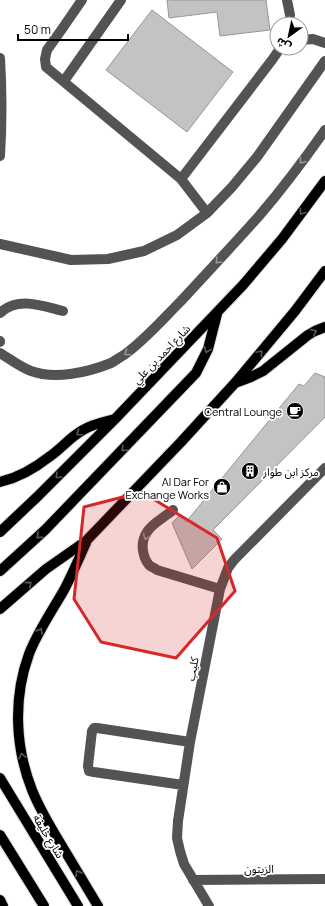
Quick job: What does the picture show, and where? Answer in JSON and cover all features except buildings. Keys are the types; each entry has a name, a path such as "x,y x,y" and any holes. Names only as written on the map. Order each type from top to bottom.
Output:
{"main road":[{"name":"شارع احمد بن علي","path":"0,532 115,419 243,286 277,245 325,181"},
{"path":"0,609 46,569 86,541 181,442 235,382 295,311 325,271"},
{"path":"0,571 45,530 196,372 208,349 217,313"},
{"path":"235,382 251,378 263,371 315,330 325,327"},
{"path":"0,482 35,467 90,426 115,419"},
{"path":"86,541 64,589 29,653 20,688 18,735 21,755 26,772 40,808 98,906"},
{"name":"شارع خليفة","path":"0,778 78,906"},
{"path":"0,835 44,906"},
{"path":"0,900 4,906"}],"street":[{"path":"82,0 47,50 45,59 46,67 181,179 207,213"},
{"path":"64,81 121,0"},
{"path":"287,0 290,15"},
{"path":"309,39 313,39 325,43"},
{"path":"181,179 275,56"},
{"path":"0,58 2,98 0,156"},
{"path":"0,244 71,260 108,259 144,251 177,235 207,213 232,187 257,157 325,61"},
{"path":"0,353 18,365 46,375 76,373 98,368 112,362 131,350 150,333 231,248 287,182 325,130"},
{"path":"0,313 9,307 23,303 63,311"},
{"name":"كليب","path":"209,906 184,864 177,838 178,821 190,742 220,589 228,568 234,560 325,468"},
{"path":"173,510 147,532 143,540 142,549 145,558 150,565 157,570 220,589"},
{"path":"183,785 89,771 88,766 92,731 94,728 97,728 190,742"},
{"name":"الزيتون","path":"193,880 325,879"}],"highlighted area":[{"path":"142,492 217,538 235,591 176,658 101,642 74,599 84,507"}],"place":[{"name":"Central Lounge","path":"295,411"},
{"name":"مركز ابن طوار","path":"250,471"},
{"name":"Al Dar For Exchange Works","path":"222,487"}]}
